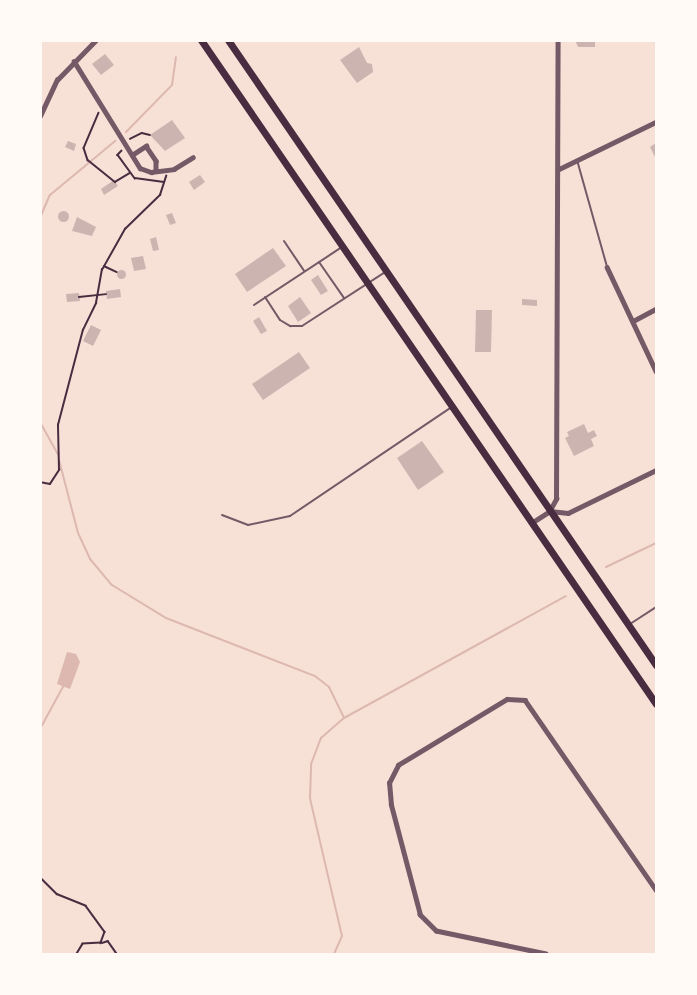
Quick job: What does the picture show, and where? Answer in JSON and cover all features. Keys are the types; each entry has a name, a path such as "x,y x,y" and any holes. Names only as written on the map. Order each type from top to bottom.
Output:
{"highway":[{"path":"201,40 345,245 657,704"},
{"path":"228,40 385,272 657,665"}],"street":[{"path":"40,116 57,80 96,40"},
{"path":"533,522 550,511 556,499 558,40"},
{"path":"75,61 132,155 146,171 174,169 193,157"},
{"path":"559,169 657,122"},
{"path":"132,155 146,146 156,161 156,169"},
{"path":"607,267 657,371"},
{"path":"633,321 657,309"},
{"path":"550,511 568,513 657,470"},
{"path":"546,954 436,931 420,915 389,783 398,765 507,699 525,700 657,890"}],"lane":[{"path":"577,160 607,267"},
{"path":"284,242 304,271"},
{"path":"254,305 345,245"},
{"path":"319,262 344,298"},
{"path":"265,297 280,320 290,326 302,326 385,272"},
{"path":"222,515 248,525 290,516 453,406"},
{"path":"630,624 657,606"}],"path":[{"path":"104,109 84,148 88,160 115,182 130,173"},
{"path":"40,482 50,484 59,470 58,425 63,400 98,295 104,266 125,229 160,195 167,169"},
{"path":"104,266 117,272"},
{"path":"79,297 106,294"},
{"path":"40,877 57,894 86,906 105,932 101,943"},
{"path":"77,954 83,944 108,941 117,954"}],"shaded area":[{"path":"67,652 76,654 80,662 70,689 57,684"}],"building":[{"path":"575,40 595,40 595,47 578,47"},
{"path":"359,47 367,63 372,64 373,72 357,83 340,60"},
{"path":"105,54 114,65 101,75 92,64"},
{"path":"172,120 185,138 165,151 150,135"},
{"path":"68,141 76,144 74,151 65,147"},
{"path":"656,143 656,159 650,147"},
{"path":"200,175 205,182 194,190 189,182"},
{"path":"114,180 118,186 104,195 101,189"},
{"path":"63,211 67,212 67,220 63,221 59,220 58,216 59,212"},
{"path":"172,213 176,223 170,225 166,215"},
{"path":"77,217 96,227 92,236 72,231"},
{"path":"156,237 159,250 153,251 150,239"},
{"path":"273,248 286,266 247,292 235,274"},
{"path":"143,256 146,269 134,271 131,258"},
{"path":"121,270 125,274 121,278 117,274"},
{"path":"318,275 328,291 321,295 311,280"},
{"path":"120,289 121,297 107,299 106,291"},
{"path":"79,293 80,301 67,302 66,294"},
{"path":"300,297 311,313 298,322 288,306"},
{"path":"522,299 537,300 537,306 522,305"},
{"path":"476,310 492,310 491,352 475,352"},
{"path":"259,317 267,331 261,334 253,321"},
{"path":"91,325 101,330 93,346 83,341"},
{"path":"299,352 310,368 263,400 252,384"},
{"path":"584,424 588,433 594,430 597,436 591,439 594,446 574,456 565,438 569,436 567,432"},
{"path":"422,441 444,472 418,490 397,458"}],"waterway":[{"path":"126,132 172,85 176,57"},
{"path":"40,218 50,195 115,141"},
{"path":"40,422 58,454"},
{"path":"59,460 78,533 90,559 112,585 166,618 315,676 329,687 344,718"},
{"path":"606,567 656,543"},
{"path":"334,954 342,936 310,798 311,764 321,738 344,718 566,596"},
{"path":"40,729 64,685"}]}
